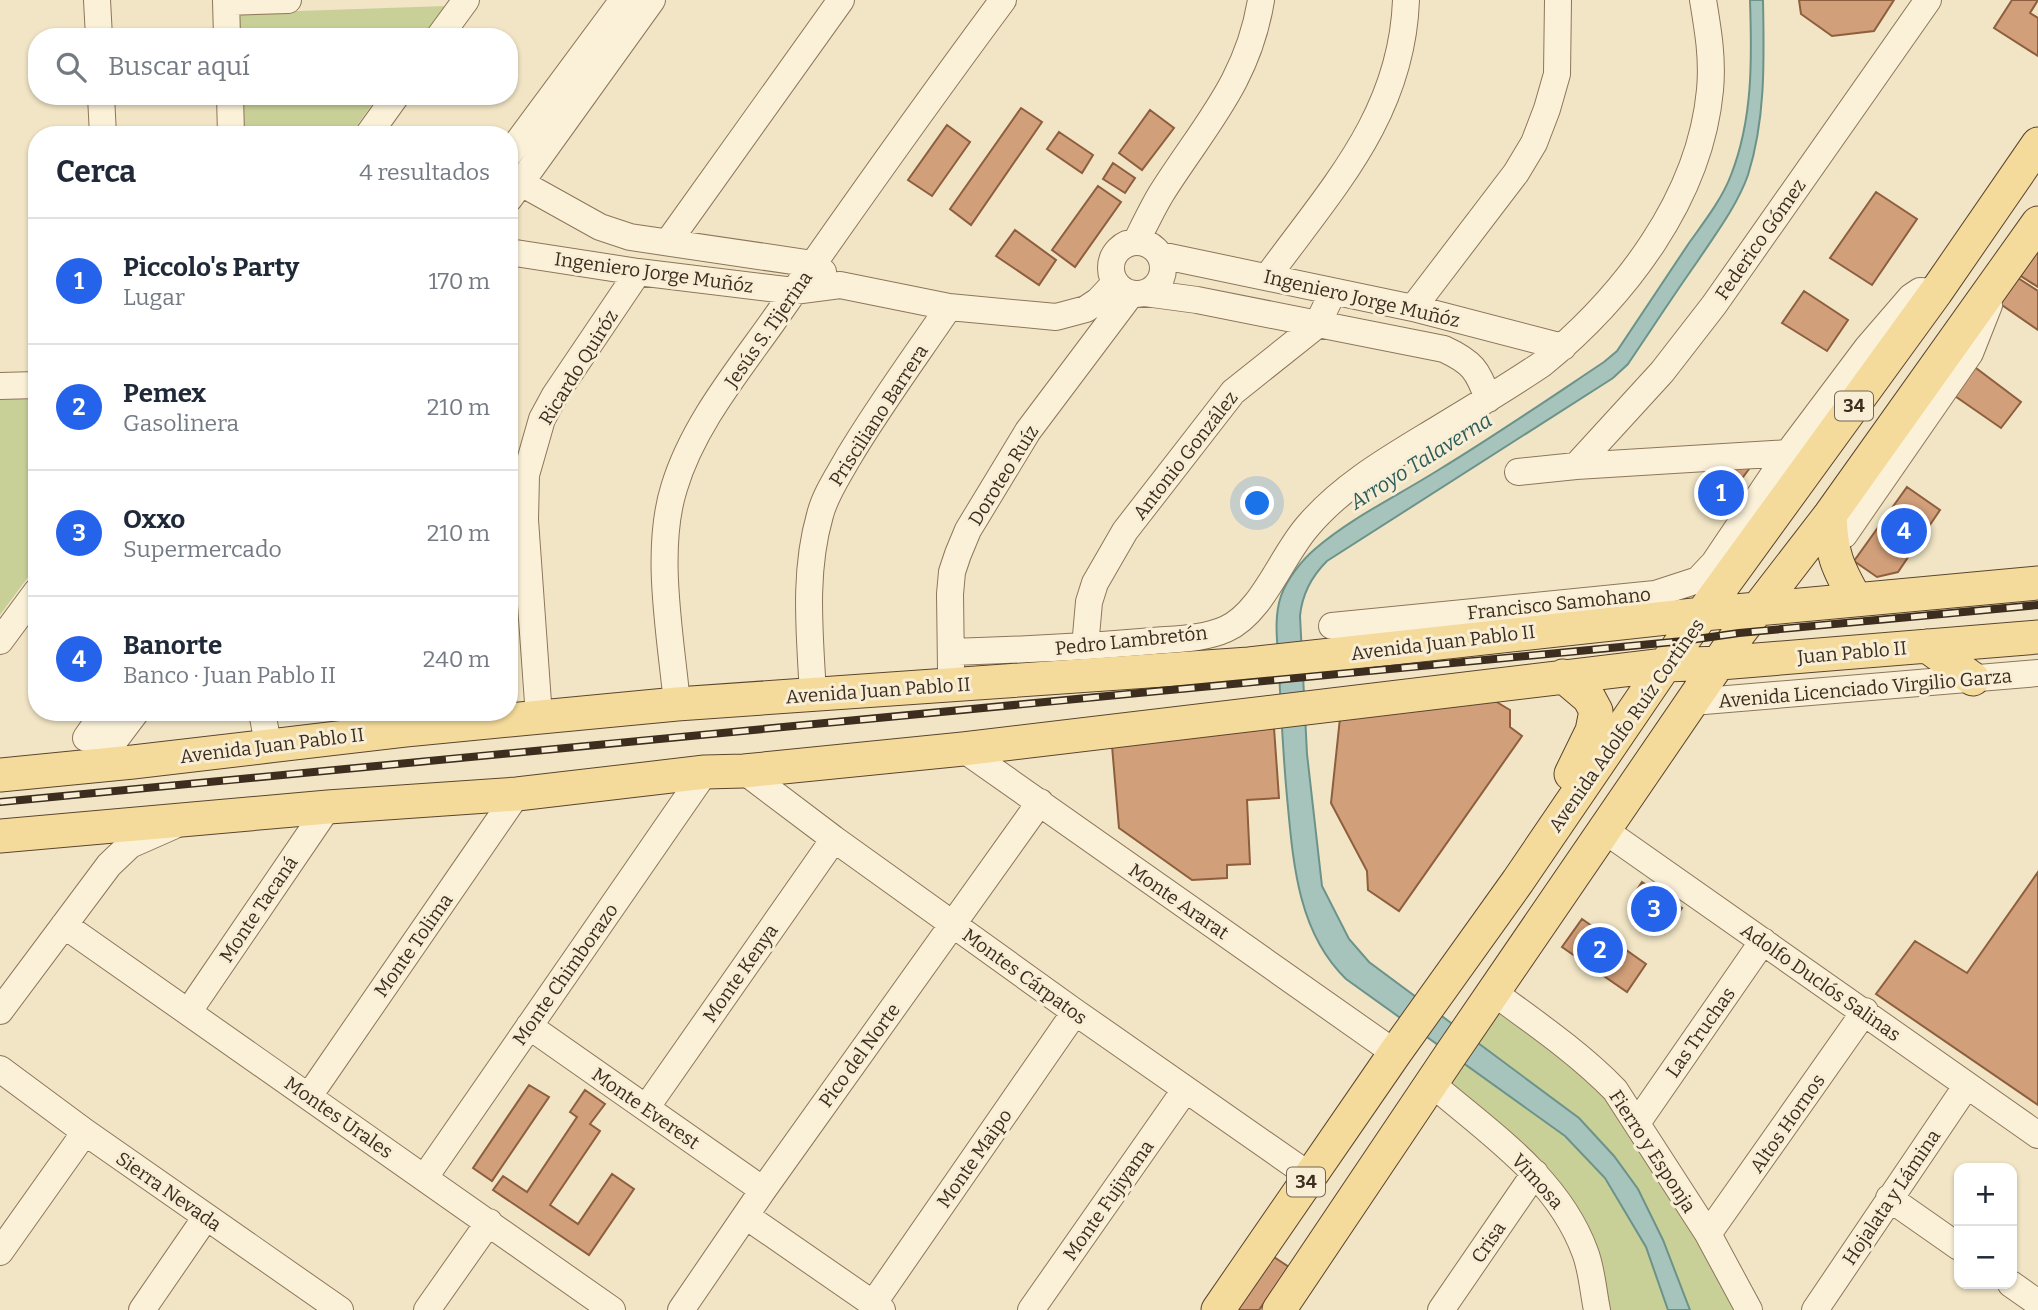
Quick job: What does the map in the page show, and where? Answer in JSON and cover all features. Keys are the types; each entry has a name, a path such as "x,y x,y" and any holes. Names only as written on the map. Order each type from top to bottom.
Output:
{"main road":[{"name":"Avenida Adolfo Ruíz Cortines","path":"1218,1310 1395,1053 1518,881 1665,665 1936,292 2038,144"},
{"name":"34","path":"1279,1310 1756,609 1830,529 2038,223"},
{"path":"1830,529 1836,563 1856,600"},
{"path":"1756,609 2038,583"},
{"name":"Avenida Juan Pablo II","path":"518,718 813,695 951,668 1249,664 1330,641 1756,609"},
{"name":"Juan Pablo II","path":"1665,665 1720,663 2038,637"},
{"path":"1927,646 1973,679"},
{"path":"0,836 328,807 517,794 705,772 744,771 963,749 1665,665"},
{"path":"1518,881 1592,731 1596,711 1589,698 1563,676"},
{"name":"Avenida Juan Pablo II","path":"0,775 91,751 268,744 404,721"}],"street":[{"path":"97,0 99,28"},
{"path":"227,28 226,1 288,0"},
{"path":"446,28 466,0"},
{"path":"518,142 623,0"},
{"path":"518,187 652,0"},
{"path":"668,242 841,0"},
{"name":"Jesús S. Tijerina","path":"677,704 664,554 673,489 690,446 709,413 794,291 1003,0"},
{"path":"1136,242 1161,195 1235,83 1248,52 1261,0"},
{"path":"1268,276 1352,163 1375,122 1389,92 1399,58 1406,0"},
{"path":"1413,309 1516,173 1534,143 1557,75 1558,0"},
{"name":"Pedro Lambretón","path":"951,668 1085,647 1188,638 1223,631 1235,624 1257,602 1291,546 1326,506 1391,457 1488,399 1563,347 1602,308 1635,267 1668,218 1693,167 1704,127 1710,89 1710,43 1703,0"},
{"name":"Federico Gómez","path":"1576,466 1662,372 1714,305 1928,0"},
{"path":"101,105 103,126"},
{"path":"230,105 232,126"},
{"path":"374,126 390,105"},
{"name":"Ingeniero Jorge Muñóz","path":"518,192 630,237 813,264 839,285"},
{"path":"1145,243 1160,255 1163,264 1159,282 1153,289 1130,290 1111,273 1111,262 1116,252 1125,245 1145,243"},
{"name":"Ingeniero Jorge Muñóz","path":"518,253 638,272 794,291 839,285 949,307 1056,317 1086,309 1098,301 1130,290 1197,300 1317,326 1444,349 1468,361 1480,377 1488,399"},
{"name":"Ingeniero Jorge Muñóz","path":"1160,255 1413,309 1563,347"},
{"path":"1197,300 1207,265"},
{"name":"Ricardo Quiróz","path":"539,717 525,520 526,475 542,419 638,272"},
{"name":"Doroteo Ruíz","path":"951,668 950,594 957,554 968,530 1028,432 1130,290"},
{"name":"Francisco Samohano","path":"1330,641 1655,594 1698,580 1714,563 1788,453 1894,316 1920,291 1936,292"},
{"name":"Antonio González","path":"1085,647 1088,602 1105,562 1125,531 1233,392 1317,326 1333,292"},
{"name":"Prisciliano Barrera","path":"813,695 808,602 820,514 832,485 860,438 949,307"},
{"path":"0,386 28,385"},
{"path":"1518,472 1788,453"},
{"path":"0,641 28,603"},
{"name":"Avenida Licenciado Virgilio Garza","path":"1692,702 2038,673"},
{"path":"91,751 101,721"},
{"path":"91,751 126,721"},
{"path":"264,721 268,744"},
{"name":"Monte Ararat","path":"963,749 1395,1053"},
{"name":"Montes Cárpatos","path":"744,771 1074,1012 1310,1176"},
{"name":"Monte Chimborazo","path":"425,1177 705,772"},
{"name":"Monte Tolima","path":"309,1096 517,794"},
{"name":"Pico del Norte","path":"681,1310 763,1190 1040,802"},
{"name":"Monte Tacaná","path":"188,1011 328,807"},
{"path":"0,1011 90,888 120,854 130,845 150,835 191,819"},
{"name":"Adolfo Duclós Salinas","path":"1604,831 1865,1011 2038,1135"},
{"name":"Monte Kenya","path":"646,1108 834,839"},
{"name":"Montes Urales","path":"64,925 612,1310"},
{"name":"Las Truchas","path":"1637,1123 1763,941"},
{"name":"Fierro y Esponja","path":"1493,992 1597,1071 1615,1090 1708,1234 1749,1310"},
{"name":"Altos Hornos","path":"1708,1234 1865,1011"},
{"name":"Monte Maipo","path":"877,1307 1074,1012"},
{"name":"Monte Everest","path":"529,1026 763,1190"},
{"name":"Sierra Nevada","path":"0,1069 334,1308"},
{"name":"Vimosa","path":"1431,1083 1535,1173 1559,1201 1586,1255 1597,1310"},
{"name":"Hojalata y Lámina","path":"1819,1309 1889,1198 1967,1085"},
{"name":"Monte Fujiyama","path":"1031,1310 1185,1090"},
{"path":"0,1252 85,1132"},
{"name":"Crisa","path":"1441,1310 1535,1173"},
{"path":"1889,1198 1954,1244"},
{"path":"746,1216 877,1307"},
{"path":"142,1310 206,1217"},
{"path":"427,1310 489,1222"},
{"path":"2017,1288 2038,1303"}],"green space":[{"path":"446,6 430,28 237,28 236,13"},
{"path":"239,105 372,105 356,126 241,126"},
{"path":"28,394 28,577 0,615 0,396"},
{"path":"1500,1002 1594,1074 1741,1310 1605,1310 1598,1252 1441,1087"}],"water":[{"path":"1750,0 1763,0 1763,66 1758,132 1748,175 1725,220 1628,364 1613,378 1327,561 1308,586 1300,616 1307,754 1322,886 1349,939 1369,962 1579,1118 1614,1156 1638,1189 1663,1240 1690,1310 1668,1310 1646,1247 1605,1178 1565,1136 1346,979 1317,940 1307,917 1295,870 1283,749 1277,623 1281,596 1291,577 1310,553 1329,537 1502,430 1617,351 1712,210 1731,175 1744,132 1750,89"}],"building":[{"path":"1799,0 1894,0 1874,31 1832,36 1801,14"},
{"path":"2012,0 2038,0 2030,13 2038,18 2038,56 1994,28"},
{"path":"1021,108 1042,122 971,225 950,209"},
{"path":"1150,110 1174,128 1142,170 1119,153"},
{"path":"947,125 970,142 932,196 908,180"},
{"path":"1059,132 1093,155 1082,173 1047,149"},
{"path":"1113,163 1135,178 1125,193 1103,179"},
{"path":"1098,186 1121,202 1075,267 1052,250"},
{"path":"1876,192 1917,219 1872,285 1830,258"},
{"path":"1015,230 1056,260 1039,285 996,256"},
{"path":"2038,241 2038,287 2016,273"},
{"path":"2018,278 2038,291 2038,330 1999,303"},
{"path":"1804,291 1848,320 1827,351 1782,323"},
{"path":"1972,365 2021,402 2001,428 1952,394"},
{"path":"1755,461 1714,516 1707,470"},
{"path":"1907,487 1940,510 1898,572 1877,577 1854,561"},
{"path":"1495,701 1510,710 1510,727 1522,736 1399,911 1368,890 1367,871 1331,803 1340,718"},
{"path":"1274,728 1279,798 1247,800 1250,864 1227,865 1227,878 1192,880 1119,828 1112,746"},
{"path":"2038,872 2038,1105 1876,994 1915,941 1967,973"},
{"path":"1642,882 1682,908 1664,933 1632,911 1631,899"},
{"path":"1582,919 1646,964 1627,992 1562,947"},
{"path":"529,1085 549,1097 492,1181 473,1168"},
{"path":"585,1090 605,1104 590,1124 600,1131 550,1205 578,1224 612,1174 634,1189 589,1255 493,1190 503,1176 527,1192 577,1117 570,1112"},
{"path":"1268,1253 1289,1267 1259,1310 1228,1310"}],"railway":[{"path":"0,802 2038,605"}],"place":[{"name":"Piccolo's Party","path":"1721,493"},
{"name":"Banorte","path":"1904,531"},
{"name":"Oxxo","path":"1654,909"},
{"name":"Pemex","path":"1600,950"}],"water label":[{"name":"Arroyo Talaverna","path":"1421,461"}]}
